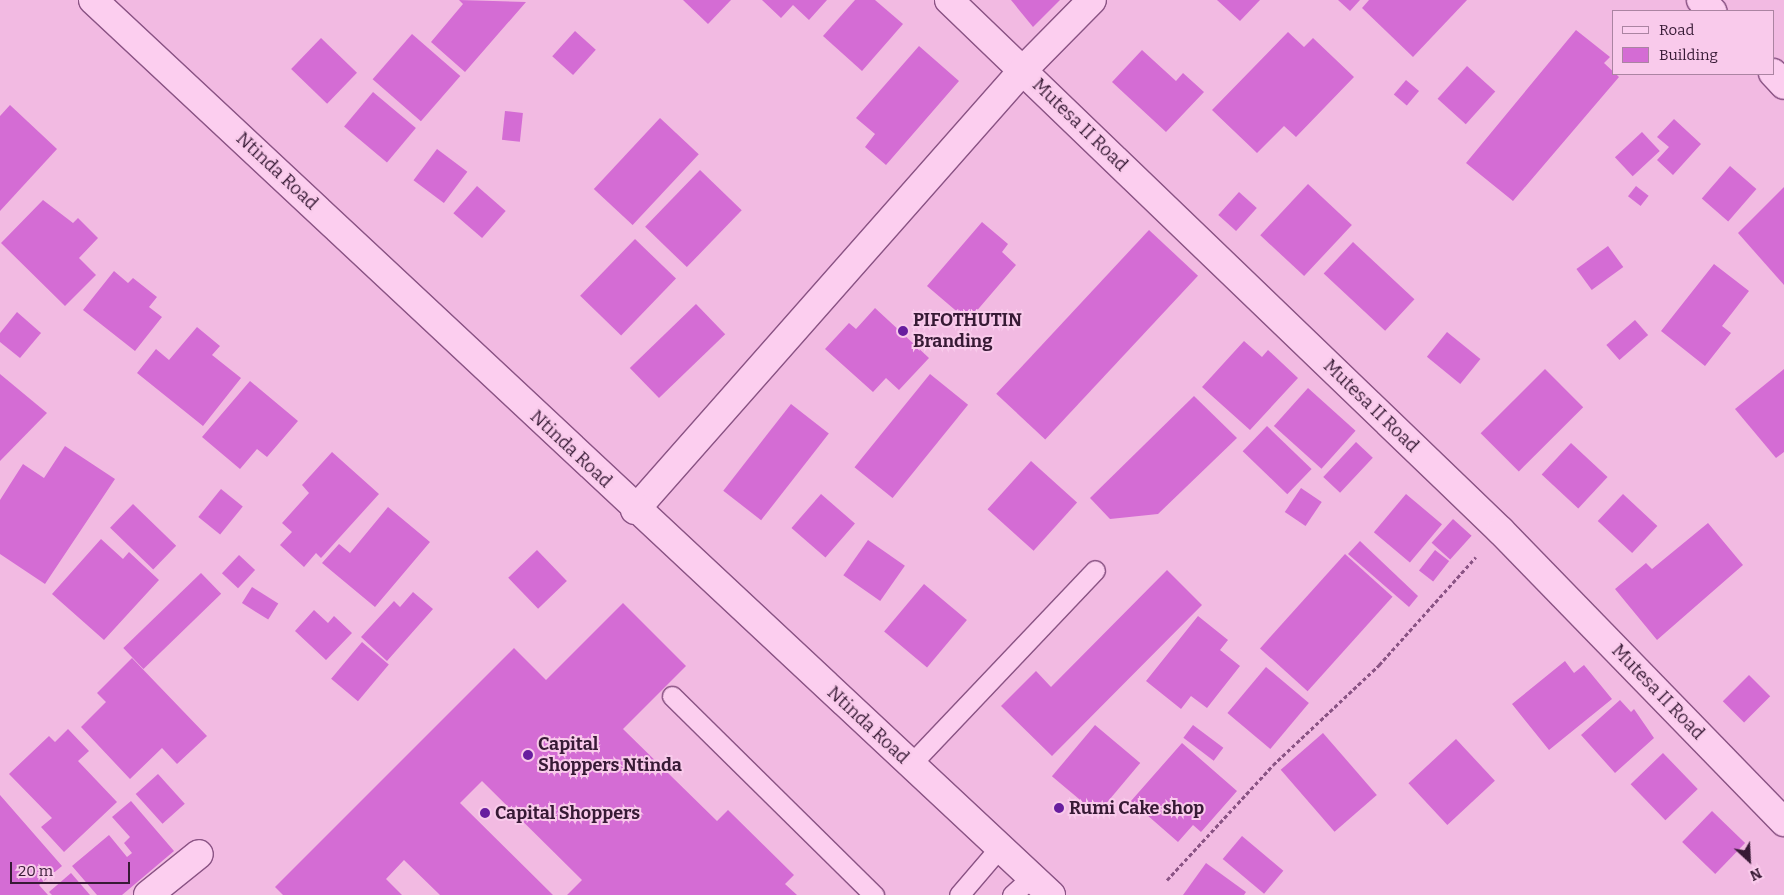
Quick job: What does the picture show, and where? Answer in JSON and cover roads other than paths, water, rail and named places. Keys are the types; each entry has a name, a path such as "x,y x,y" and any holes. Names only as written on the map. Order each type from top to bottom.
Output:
{"street":[{"name":"Ntinda Road","path":"93,0 635,510 1051,895"},
{"name":"Mutesa II Road","path":"948,0 1501,531 1784,822"},
{"path":"635,510 1023,70 1092,0"},
{"path":"1701,0 1711,10"},
{"path":"1774,74 1784,84"},
{"path":"148,895 199,854"}],"lane":[{"path":"910,764 1094,570"},
{"path":"672,696 874,895"},
{"path":"959,895 1000,846"},
{"path":"1012,895 1032,877"}],"place":[{"name":"PIFOTHUTIN Branding","path":"903,331"},
{"name":"Capital Shoppers Ntinda","path":"528,755"},
{"name":"Rumi Cake shop","path":"1059,808"},
{"name":"Capital Shoppers","path":"485,813"}]}
